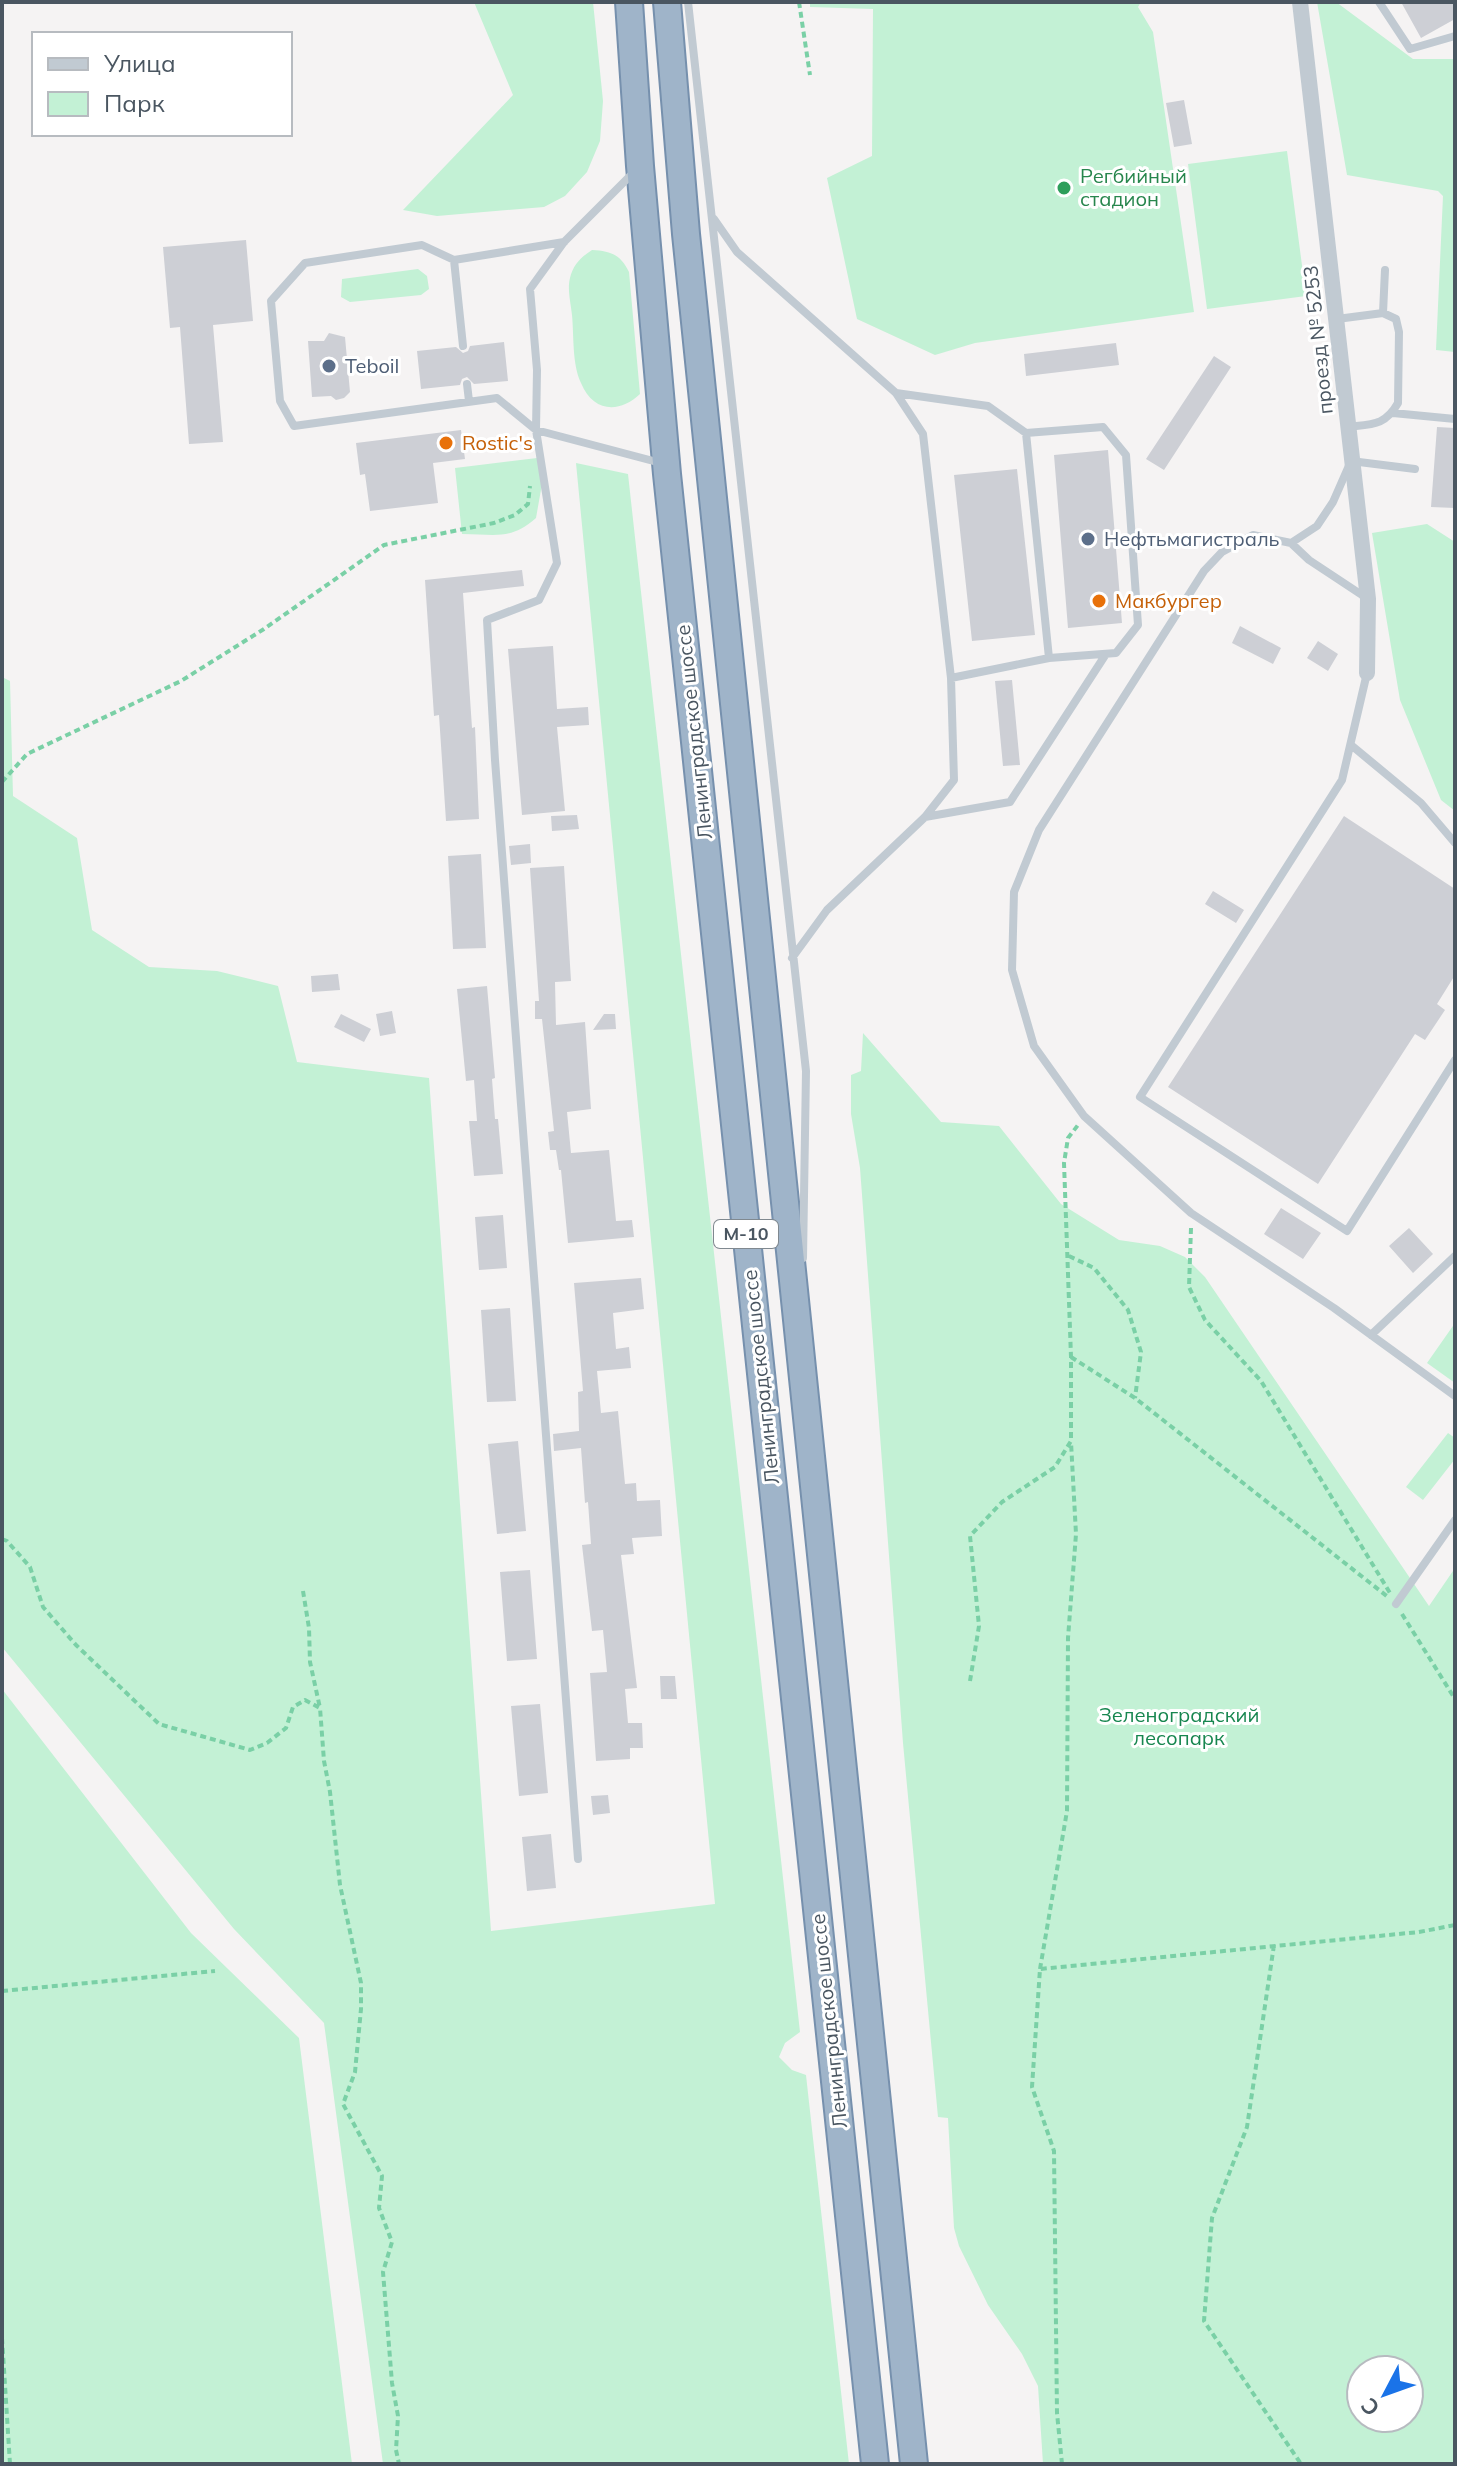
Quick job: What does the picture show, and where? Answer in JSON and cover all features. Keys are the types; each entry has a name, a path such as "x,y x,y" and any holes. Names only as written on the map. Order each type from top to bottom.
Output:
{"highway":[{"name":"Ленинградское шоссе","path":"629,2 666,464 875,2464"},
{"name":"Ленинградское шоссе","path":"667,2 688,249 914,2464"}],"street":[{"name":"проезд № 5253","path":"1300,2 1368,599 1367,673"}],"lane":[{"path":"688,2 806,1071 803,1263"},
{"path":"1379,2 1410,49 1455,36"},
{"path":"578,1859 487,620 539,600 557,563 536,430 537,370 530,289 564,242 640,166"},
{"path":"713,218 737,252 896,393 923,434 951,678 954,780 925,817 827,910 792,959"},
{"path":"564,242 454,260 422,245 305,263 271,301 280,401 294,426 497,398 536,430 666,464"},
{"path":"454,260 463,346"},
{"path":"1383,313 1385,270"},
{"path":"1336,319 1383,313 1396,319 1399,332 1398,403 1393,413 1381,423 1347,427"},
{"path":"467,384 469,401"},
{"path":"896,393 988,406 1026,433 1103,427 1126,455 1138,625 1116,653 1049,658 951,678"},
{"path":"1393,413 1455,419"},
{"path":"1026,433 1049,658"},
{"path":"1291,543 1317,526 1333,502 1351,461 1415,469"},
{"path":"1368,599 1309,560 1291,543 1253,535 1222,552 1204,571 1039,830 1014,892 1012,970 1034,1046 1084,1116 1191,1213 1455,1396"},
{"path":"925,817 1010,802 1106,654"},
{"path":"1367,673 1342,780 1140,1097 1347,1231 1455,1060"},
{"path":"1351,745 1421,803 1455,843"},
{"path":"1371,1335 1455,1256"},
{"path":"801,1343 802,1279"},
{"path":"1396,1604 1455,1520"}],"path":[{"path":"799,2 810,75"},
{"path":"2,782 27,754 181,681 264,629 384,545 473,528 515,515 528,504 528,473"},
{"path":"1062,2464 1057,2413 1054,2151 1032,2087 1040,1969 1067,1811 1068,1638 1076,1534 1064,1163 1068,1138 1084,1116"},
{"path":"1191,1213 1189,1287 1205,1320 1261,1381 1455,1699"},
{"path":"1069,1256 1094,1268 1128,1310 1141,1352 1135,1398"},
{"path":"1071,1357 1135,1398 1396,1604"},
{"path":"970,1681 979,1626 970,1536 1002,1502 1055,1467 1071,1441"},
{"path":"2,1539 30,1567 43,1607 76,1645 159,1724 250,1750 267,1743 286,1728 293,1707 305,1700 320,1708"},
{"path":"303,1591 340,1885 361,1983 355,2072 343,2104 382,2176 379,2208 392,2242 383,2272 392,2383 398,2416 396,2450 399,2464"},
{"path":"1040,1969 1419,1932 1455,1925"},
{"path":"1274,1945 1247,2127 1212,2218 1204,2321 1301,2464"},
{"path":"2,1991 215,1971"},
{"path":"2,2338 10,2464"}],"green space":[{"path":"474,2 593,2 603,101 600,141 587,172 565,196 544,207 437,216 403,210 513,95"},
{"path":"810,2 1141,2 1138,7 1153,32 1194,312 975,343 935,355 857,319 827,178 872,156 873,9 810,7"},
{"path":"1317,2 1336,2 1413,59 1455,59 1455,352 1436,350 1443,196 1438,191 1347,175"},
{"path":"1287,151 1306,296 1207,309 1188,164"},
{"path":"592,250 615,255 629,272 640,394 615,407 599,404 586,393 575,359 569,282 575,265"},
{"path":"418,269 427,276 429,289 421,295 350,302 341,297 342,279"},
{"path":"537,458 542,484 536,518 510,533 462,534 455,468"},
{"path":"576,463 628,474 800,2032 785,2043 779,2057 792,2070 806,2075 849,2464 383,2464 324,2023 234,1929 2,1647 2,677 10,681 13,796 77,838 92,930 149,967 217,971 278,986 297,1062 429,1078 491,1931 715,1904"},
{"path":"1427,524 1455,542 1455,811 1441,800 1400,700 1372,533"},
{"name":"Зеленоградский лесопарк","path":"863,1033 941,1122 999,1126 1061,1204 1119,1240 1160,1246 1185,1257 1205,1277 1429,1606 1455,1568 1455,2464 1043,2464 1038,2386 1022,2354 988,2305 959,2246 954,2228 948,2118 938,2117 903,1743 860,1168 851,1114 851,1075 861,1071"},
{"path":"1455,1323 1455,1383 1427,1363"},
{"path":"1448,1433 1455,1438 1455,1459 1423,1500 1406,1487"},
{"path":"2,1689 191,1933 299,2038 352,2464 2,2464"}],"building":[{"path":"1401,2 1455,2 1455,19 1421,38"},
{"path":"1184,100 1192,144 1174,147 1166,103"},
{"path":"246,240 253,321 213,325 223,442 189,444 180,327 170,328 163,247"},
{"name":"Teboil","path":"329,333 345,337 350,392 336,400 331,396 312,397 308,341 324,341"},
{"path":"504,342 508,381 474,384 467,377 462,379 460,385 421,389 417,351 456,347 463,353 470,346"},
{"path":"1116,343 1119,365 1026,376 1024,354"},
{"path":"1214,356 1231,367 1164,470 1146,459"},
{"path":"1437,427 1455,428 1455,508 1431,507"},
{"path":"461,430 465,459 433,463 438,503 370,511 365,474 360,475 356,443"},
{"name":"Нефтьмагистраль","path":"1108,450 1122,623 1068,628 1054,455"},
{"path":"1017,469 1035,635 972,641 954,475"},
{"path":"522,570 524,586 463,593 472,728 475,727 479,819 446,821 439,715 434,716 425,580"},
{"path":"1240,626 1281,648 1273,664 1232,643"},
{"path":"1318,641 1338,654 1328,671 1307,658"},
{"path":"553,646 557,709 588,707 589,725 557,727 565,811 522,815 508,649"},
{"path":"1012,680 1020,765 1003,766 995,681"},
{"path":"577,815 579,829 552,831 551,816"},
{"path":"1344,816 1455,889 1455,975 1437,1004 1445,1010 1425,1040 1415,1034 1318,1184 1168,1087"},
{"path":"530,844 531,863 511,865 509,846"},
{"path":"481,854 486,948 453,949 448,856"},
{"path":"564,866 571,981 555,982 556,1025 585,1022 591,1109 567,1112 571,1153 609,1150 616,1221 632,1220 634,1237 568,1243 561,1170 556,1150 550,1150 548,1132 554,1131 542,1019 535,1019 535,1001 539,1001 530,868"},
{"path":"1213,891 1244,910 1236,923 1205,904"},
{"path":"338,974 340,990 312,992 311,976"},
{"path":"487,986 495,1078 492,1079 495,1119 498,1119 503,1174 474,1176 469,1121 477,1121 474,1080 466,1081 457,989"},
{"path":"392,1011 396,1033 380,1036 376,1014"},
{"path":"341,1014 371,1029 364,1042 334,1027"},
{"path":"604,1014 615,1014 616,1029 593,1030"},
{"path":"1281,1208 1321,1233 1303,1259 1264,1234"},
{"path":"503,1215 507,1268 479,1270 475,1217"},
{"path":"1409,1228 1433,1254 1413,1273 1389,1246"},
{"path":"641,1278 644,1309 613,1313 616,1349 629,1347 631,1368 597,1371 601,1413 618,1411 625,1484 636,1483 637,1501 660,1500 662,1536 632,1538 634,1554 621,1555 637,1688 625,1689 628,1723 642,1723 643,1748 630,1748 630,1759 596,1761 590,1673 607,1672 603,1630 592,1631 582,1545 591,1544 581,1448 554,1451 553,1434 579,1431 578,1392 583,1391 574,1283"},
{"path":"510,1308 516,1401 487,1402 481,1310"},
{"path":"518,1441 526,1531 497,1534 488,1444"},
{"path":"530,1570 537,1659 507,1661 500,1572"},
{"path":"660,1676 675,1676 677,1699 661,1699"},
{"path":"540,1704 548,1793 519,1796 511,1706"},
{"path":"608,1795 610,1813 593,1815 591,1796"},
{"path":"551,1834 556,1888 527,1891 522,1837"}],"place":[{"name":"Регбийный стадион","path":"1064,188"},
{"name":"Teboil","path":"329,366"},
{"name":"Rostic's","path":"446,443"},
{"name":"Нефтьмагистраль","path":"1088,539"},
{"name":"Макбургер","path":"1099,601"}]}
